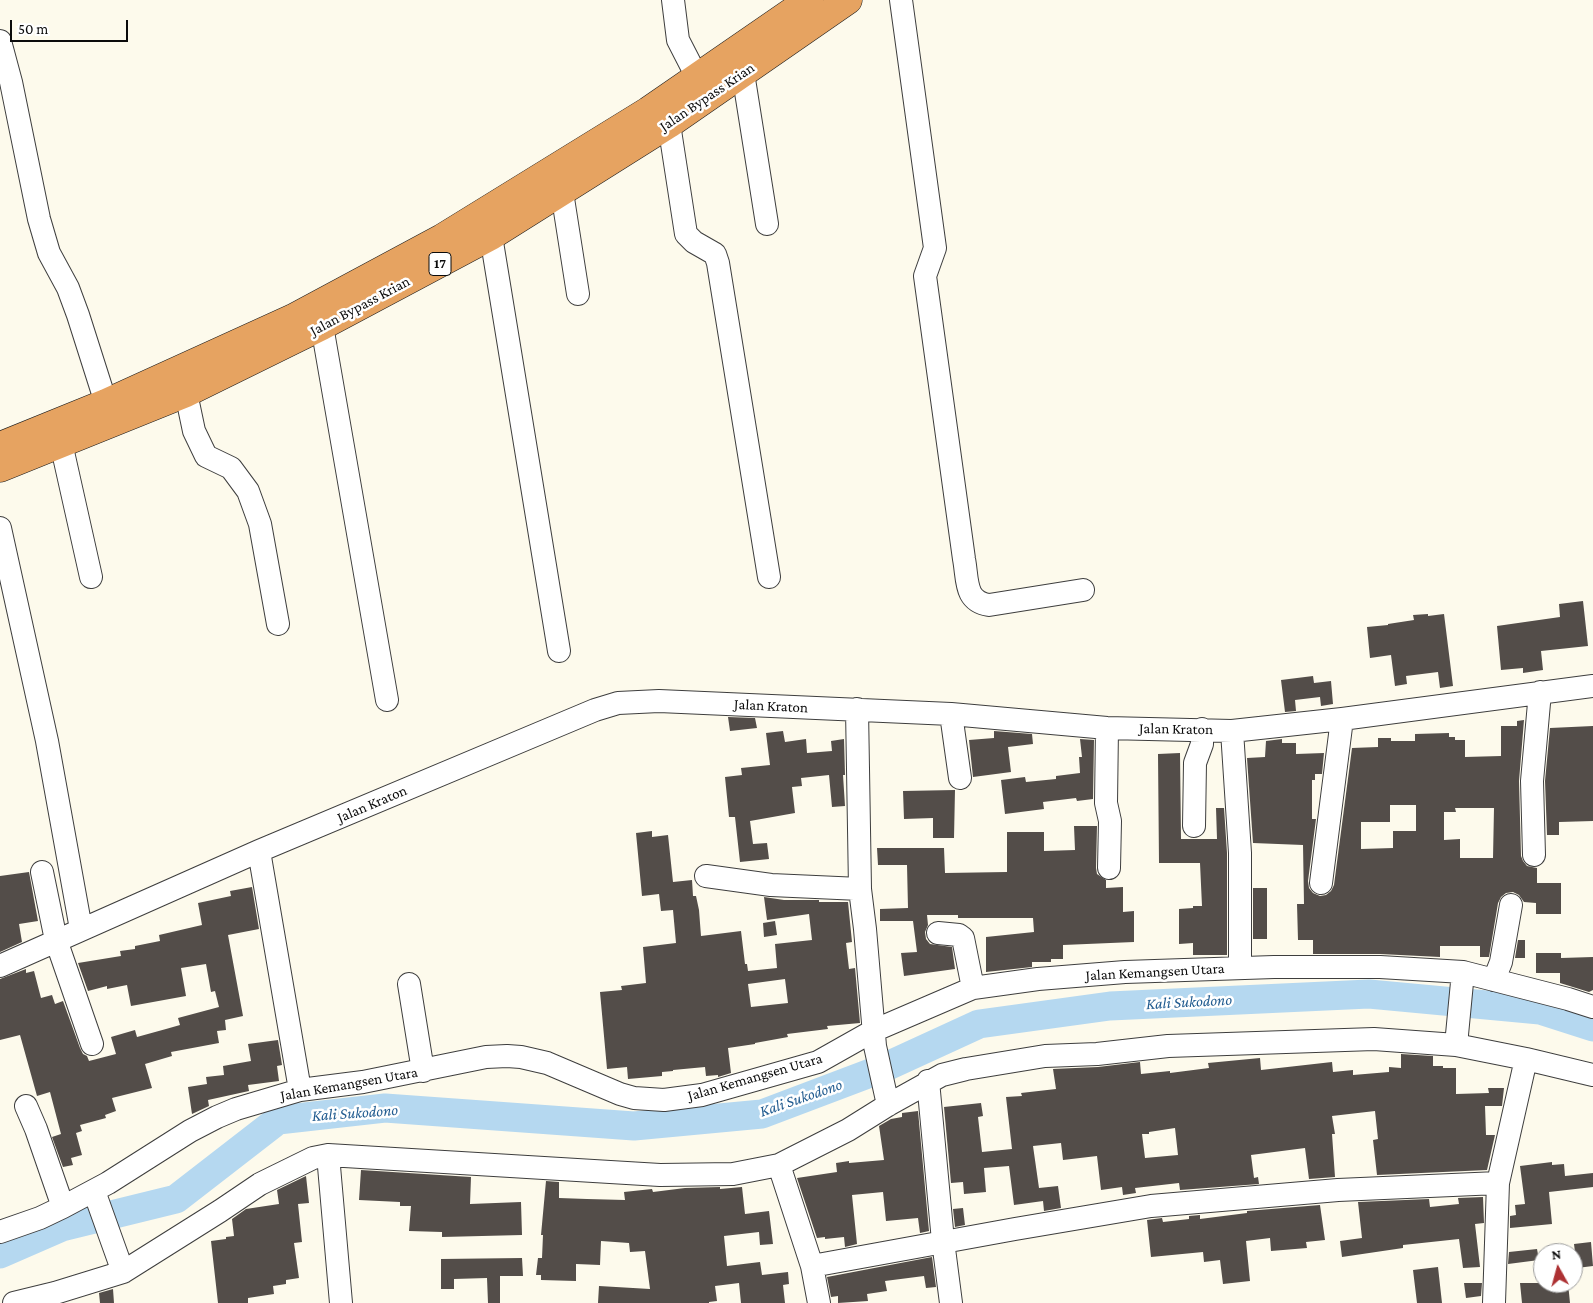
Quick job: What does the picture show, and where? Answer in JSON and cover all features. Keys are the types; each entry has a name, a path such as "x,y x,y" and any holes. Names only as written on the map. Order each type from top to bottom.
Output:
{"highway":[{"name":"Jalan Bypass Krian","path":"0,446 106,404 293,318 442,238 648,111 809,0"},
{"name":"Jalan Bypass Krian","path":"0,468 186,393 322,326 491,236 669,124 848,0"}],"street":[{"path":"673,0 678,40 697,77"},
{"path":"901,0 935,248 925,276 970,596 975,601 989,604 1083,590"},
{"path":"0,43 12,82 39,219 49,253 68,288 78,314 106,404"},
{"path":"742,73 767,224"},
{"path":"669,124 686,234 694,242 715,254 718,263 769,577"},
{"path":"562,192 578,294"},
{"path":"491,236 559,651"},
{"path":"322,326 387,700"},
{"path":"186,393 194,430 206,456 231,468 248,491 260,524 278,624"},
{"path":"61,443 91,577"},
{"path":"0,528 48,741 81,930"},
{"name":"Jalan Kraton","path":"0,966 259,851 595,710 618,703 659,701 857,709 951,714 1107,728 1232,731 1342,719 1593,686"},
{"path":"1534,856 1532,781 1540,692"},
{"path":"857,709 860,889 874,1039 886,1098"},
{"path":"951,714 960,778"},
{"path":"1321,883 1342,719"},
{"path":"1107,728 1106,803 1110,821 1110,868"},
{"path":"1194,826 1196,763 1202,744 1202,729"},
{"path":"1232,731 1240,853 1240,968"},
{"path":"259,851 300,1090"},
{"path":"42,872 56,940 92,1044"},
{"path":"706,876 771,885 860,889"},
{"path":"1494,980 1501,962 1511,905"},
{"path":"938,932 962,937 973,988"},
{"name":"Jalan Kemangsen Utara","path":"0,1232 32,1221 63,1207 96,1198 190,1131 217,1117 236,1109 300,1090 363,1082 486,1057 521,1057 547,1063 620,1094 634,1098 664,1100 702,1095 818,1062 874,1039 973,988 1038,979 1125,972 1240,968 1380,968 1462,979 1494,980 1568,998 1593,1007"},
{"path":"1456,1038 1462,979"},
{"path":"409,984 423,1071"},
{"path":"14,1303 55,1293 121,1265 220,1211 260,1184 313,1158 328,1154 660,1175 716,1176 779,1164 848,1130 886,1098 942,1075 966,1069 1045,1056 1097,1054 1168,1046 1456,1038 1526,1059 1593,1075"},
{"path":"1494,1303 1498,1183 1526,1059"},
{"path":"928,1081 943,1241 951,1303"},
{"path":"26,1106 63,1207"},
{"path":"328,1154 341,1303"},
{"path":"779,1164 812,1266 819,1303"},
{"path":"812,1266 943,1241 1151,1206 1338,1190 1498,1183"},
{"path":"96,1198 121,1265"}],"building":[{"path":"1583,601 1588,646 1541,651 1543,670 1523,673 1523,668 1501,670 1497,626 1560,617 1559,604"},
{"path":"1428,614 1428,616 1444,614 1453,686 1440,688 1438,672 1406,676 1407,684 1395,686 1391,655 1370,658 1367,627 1414,620 1413,615"},
{"path":"1313,676 1314,683 1331,681 1333,704 1321,706 1320,697 1295,700 1296,711 1285,712 1281,680"},
{"path":"728,717 755,718 757,728 730,731"},
{"path":"1524,720 1519,781 1521,856 1527,866 1537,868 1537,883 1561,883 1561,914 1536,914 1536,903 1524,902 1519,895 1513,892 1506,893 1498,903 1489,957 1480,957 1480,946 1440,946 1440,957 1380,954 1313,954 1313,940 1298,940 1297,904 1304,904 1303,845 1253,843 1247,758 1265,757 1266,741 1282,739 1282,743 1296,743 1296,754 1324,753 1322,774 1315,774 1315,780 1312,780 1312,819 1316,819 1308,881 1309,888 1313,893 1320,896 1326,895 1334,885 1352,748 1378,747 1378,738 1391,738 1391,741 1415,741 1415,734 1449,733 1449,737 1455,737 1455,740 1465,740 1465,757 1501,756 1501,726 1517,726 1517,721","holes":["1390,805 1416,805 1416,831 1393,831 1393,848 1361,849 1361,822 1390,822","1455,808 1494,808 1493,858 1460,858 1460,839 1444,840 1444,812 1456,812"]},
{"path":"1593,726 1593,821 1559,822 1559,835 1547,835 1545,781 1550,728"},
{"path":"783,731 785,742 806,739 807,753 832,751 831,741 844,739 845,775 843,775 845,806 832,807 829,775 801,778 802,786 792,787 795,813 750,821 753,844 767,843 769,859 740,862 735,817 729,817 725,777 742,775 741,768 770,765 766,733"},
{"path":"994,731 1032,734 1033,744 1008,747 1011,772 973,777 969,740 994,738"},
{"path":"1080,739 1094,740 1093,799 1077,801 1076,798 1043,802 1044,809 1005,814 1001,780 1025,777 1026,782 1056,779 1056,776 1080,773 1079,757 1082,757"},
{"path":"1180,753 1181,839 1217,839 1216,808 1224,808 1227,853 1227,955 1193,955 1193,943 1179,944 1179,909 1202,906 1200,863 1159,863 1158,754"},
{"path":"955,790 954,838 933,838 933,818 904,819 903,791"},
{"path":"1074,826 1097,826 1097,874 1106,880 1106,888 1123,887 1123,912 1134,911 1134,942 1063,945 1063,959 1051,959 1051,962 1032,962 1032,967 986,972 986,937 1034,932 1033,918 958,918 958,915 927,915 926,939 930,944 952,947 955,969 904,976 901,953 917,952 913,921 880,921 880,909 908,908 907,865 878,865 877,848 944,848 945,873 1007,872 1007,832 1044,832 1044,851 1075,850"},
{"path":"652,831 652,837 668,835 673,882 692,880 693,896 696,896 699,910 701,936 741,931 745,964 747,964 748,971 777,968 775,944 812,940 809,914 767,920 764,897 784,900 848,902 852,942 846,943 849,969 855,968 860,1023 827,1026 828,1029 787,1034 788,1037 728,1048 731,1073 718,1077 718,1075 706,1076 705,1067 662,1072 662,1076 628,1079 627,1067 607,1069 600,992 622,990 621,986 646,983 643,947 676,943 673,910 661,911 659,894 642,896 636,833","holes":["785,979 788,1003 751,1007 748,984"]},
{"path":"29,872 38,921 19,924 22,942 0,952 0,876"},
{"path":"252,887 259,929 228,935 243,1016 225,1020 226,1030 217,1031 219,1043 171,1052 172,1056 145,1064 152,1088 112,1098 116,1111 105,1115 106,1118 80,1125 82,1131 76,1133 82,1155 71,1158 73,1165 63,1167 52,1137 61,1134 50,1092 37,1096 20,1035 0,1040 0,979 26,969 26,973 34,971 41,998 52,995 55,1004 63,1001 80,1048 89,1061 116,1054 111,1037 135,1030 137,1037 166,1029 180,1025 178,1018 219,1007 215,991 211,992 206,964 181,968 186,996 131,1006 127,985 107,989 107,986 88,991 78,963 121,956 120,951 135,949 135,946 160,941 159,935 202,925 198,903 231,896 230,891"},
{"path":"1253,888 1267,888 1267,939 1253,939"},
{"path":"775,921 777,935 764,937 763,923"},
{"path":"1518,940 1525,940 1525,958 1515,958"},
{"path":"1536,953 1561,953 1561,958 1593,957 1593,990 1589,992 1560,983 1560,973 1536,973"},
{"path":"278,1040 282,1065 277,1066 279,1081 248,1085 249,1091 208,1100 209,1106 192,1114 188,1087 207,1084 206,1077 224,1075 223,1066 251,1061 248,1044"},
{"path":"1401,1054 1433,1056 1433,1066 1456,1068 1456,1094 1489,1093 1488,1088 1504,1088 1502,1106 1485,1106 1486,1135 1495,1135 1487,1170 1377,1175 1373,1140 1378,1139 1375,1111 1332,1116 1335,1134 1332,1134 1335,1177 1309,1179 1305,1148 1251,1155 1254,1178 1258,1177 1259,1184 1180,1190 1179,1183 1135,1188 1136,1193 1123,1195 1122,1187 1101,1190 1097,1156 1063,1160 1061,1143 1033,1146 1039,1188 1058,1186 1061,1208 1044,1211 1043,1201 1014,1205 1009,1166 984,1168 986,1192 964,1194 963,1182 951,1183 944,1107 981,1103 983,1116 978,1117 982,1152 1012,1149 1006,1097 1022,1096 1021,1093 1056,1089 1053,1069 1098,1067 1140,1062 1141,1074 1170,1071 1170,1073 1209,1068 1208,1063 1260,1058 1261,1070 1332,1062 1333,1072 1353,1070 1353,1075 1389,1072 1389,1067 1401,1068","holes":["1175,1128 1178,1155 1145,1158 1142,1134"]},
{"path":"918,1111 929,1231 920,1233 918,1218 886,1221 883,1192 852,1195 857,1244 845,1247 844,1237 817,1238 797,1178 837,1172 836,1163 884,1160 879,1126 891,1119 902,1117 902,1113"},
{"path":"1552,1162 1552,1165 1564,1164 1565,1176 1593,1173 1593,1187 1549,1192 1552,1224 1510,1228 1510,1216 1516,1215 1515,1205 1525,1204 1520,1166"},
{"path":"361,1170 471,1177 470,1204 521,1202 522,1235 442,1237 442,1232 409,1231 411,1206 400,1206 400,1202 359,1200"},
{"path":"306,1176 309,1203 298,1204 302,1242 294,1243 299,1278 286,1280 286,1284 273,1286 274,1294 248,1298 248,1303 218,1303 211,1241 234,1236 232,1219 246,1209 279,1204 277,1190"},
{"path":"546,1181 559,1182 559,1198 587,1199 625,1200 624,1192 652,1189 653,1192 685,1188 720,1187 720,1189 742,1187 745,1214 769,1211 773,1244 760,1245 759,1232 724,1236 727,1266 760,1262 762,1275 788,1272 789,1284 783,1285 785,1303 741,1303 739,1283 715,1286 717,1301 709,1303 598,1303 599,1286 650,1289 645,1251 630,1252 629,1243 601,1241 600,1265 576,1264 576,1281 541,1280 541,1275 536,1275 538,1258 542,1258 543,1235 541,1235"},
{"path":"1483,1197 1484,1223 1475,1224 1480,1267 1463,1268 1459,1239 1403,1245 1403,1248 1342,1257 1340,1241 1362,1238 1358,1202 1429,1199 1430,1207 1459,1204 1458,1198"},
{"path":"1320,1205 1325,1240 1306,1242 1307,1248 1271,1251 1270,1238 1246,1241 1250,1281 1223,1284 1220,1260 1204,1262 1203,1252 1151,1257 1147,1220 1162,1218 1163,1222 1189,1219 1189,1216 1200,1215 1200,1219 1247,1213 1247,1211"},
{"path":"963,1208 965,1225 955,1227 953,1209"},
{"path":"1591,1242 1593,1266 1583,1267 1582,1243"},
{"path":"1533,1249 1533,1261 1508,1264 1509,1252"},
{"path":"932,1257 936,1287 926,1288 924,1276 885,1281 887,1291 867,1294 868,1301 838,1303 838,1296 831,1297 827,1277"},
{"path":"522,1258 523,1276 500,1276 500,1303 488,1303 487,1278 454,1279 454,1289 441,1289 441,1259"},
{"path":"1438,1267 1442,1303 1417,1303 1413,1270"},
{"path":"1464,1283 1482,1283 1481,1296 1466,1298"},
{"path":"1520,1283 1533,1283 1533,1293 1569,1293 1570,1303 1522,1303"},
{"path":"113,1289 114,1303 100,1303 99,1293"}],"waterway":[{"name":"Kali Sukodono","path":"0,1254 62,1227 176,1199 278,1120 385,1108 634,1126 762,1114 881,1069 979,1024 1110,1006 1369,994 1540,1010 1593,1027"}]}
